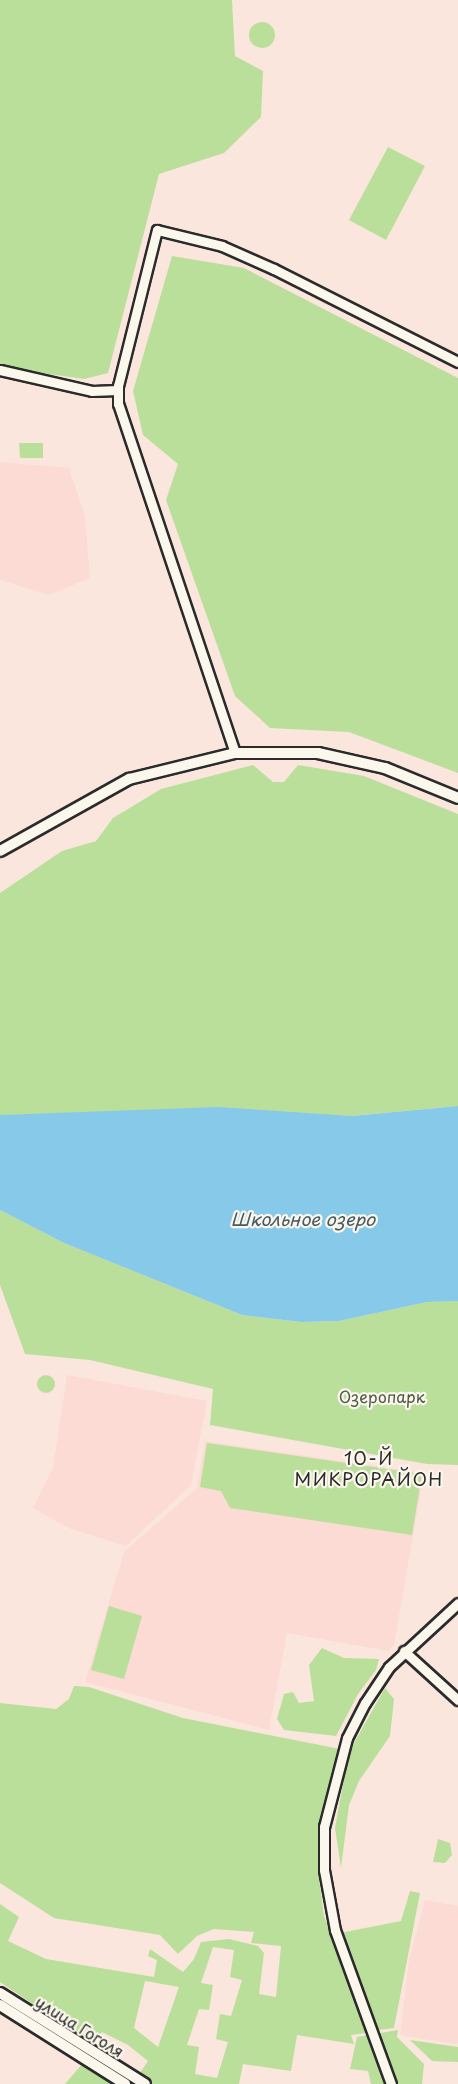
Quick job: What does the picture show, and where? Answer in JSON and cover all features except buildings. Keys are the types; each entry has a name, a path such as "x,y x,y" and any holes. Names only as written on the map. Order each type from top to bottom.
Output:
{"street":[{"path":"235,753 118,404 118,390 157,230 222,246 264,264 458,362"},
{"path":"0,370 92,391 118,390"},
{"path":"0,851 129,779 235,753 318,753 385,768 458,798"},
{"path":"391,2084 334,1930 324,1870 324,1827 347,1738 365,1702 404,1651 458,1603"},
{"path":"404,1651 458,1700"},
{"name":"улица Гоголя","path":"0,1993 145,2084"},
{"name":"улица Гоголя","path":"0,2005 125,2084"}],"shaded area":[{"path":"0,462 69,468 85,517 90,578 49,595 0,580"},
{"path":"67,1375 207,1401 191,1485 126,1546 68,1528 33,1508 53,1468"},
{"path":"205,1441 424,1473 394,1645 388,1651 287,1633 269,1730 85,1682 124,1552 197,1488"},
{"path":"425,1900 458,1906 458,2043 400,2035 409,1960"}],"green space":[{"path":"0,0 232,0 235,56 263,71 261,117 224,153 159,174 108,373 84,379 0,367"},
{"path":"262,22 271,26 275,35 271,44 262,48 253,44 249,35 253,26"},
{"path":"388,147 425,166 386,240 349,220"},
{"path":"172,256 244,268 458,378 458,773 349,732 270,728 235,696 166,500 178,464 143,435 133,391"},
{"path":"19,443 43,443 43,458 20,458"},
{"path":"253,765 273,782 284,782 298,765 364,776 458,814 458,1106 352,1116 249,1112 0,1115 0,893 62,851 96,841 113,818 161,789"},
{"name":"Озеропарк","path":"0,1210 64,1243 242,1315 301,1322 339,1321 427,1302 458,1301 458,1465 427,1464 210,1425 213,1389 90,1360 25,1354 0,1285"},
{"path":"42,1375 50,1375 55,1380 53,1391 42,1393 37,1388 37,1380"},
{"path":"207,1443 422,1474 412,1535 230,1508 221,1491 200,1487"},
{"path":"109,1606 142,1616 124,1679 91,1670"},
{"path":"322,1648 344,1658 379,1659 376,1670 358,1694 336,1736 284,1730 277,1719 284,1694 293,1692 299,1703 314,1701 309,1665"},
{"path":"74,1686 89,1687 183,1718 345,1750 323,1827 318,1871 324,1916 366,2033 351,2035 354,2044 297,2035 291,2071 243,2064 239,2084 145,2084 136,2079 148,2061 128,2045 102,2032 94,2045 0,1982 0,1904 19,1917 8,1941 46,1959 154,1977 157,1960 148,1956 150,1949 183,1972 194,1959 201,1942 229,1939 258,1946 264,1953 259,1994 276,1997 281,1946 251,1943 254,1932 214,1929 197,1936 178,1954 160,1935 54,1918 0,1883 0,1703 56,1709 69,1699","holes":["213,1947 234,1950 230,1977 242,1980 231,2016 220,2014 216,2039 228,2042 217,2078 195,2074 199,2047 187,2045 199,2009 209,2010 213,1985 201,1983","145,1981 179,1987 158,2047 134,2028"]},
{"path":"385,1688 394,1699 390,1736 359,1781 349,1805 341,1868 335,1828 349,1752"},
{"path":"438,1839 450,1843 452,1855 445,1863 433,1862"},
{"path":"410,1891 420,1893 394,2028 372,2031 340,1933 401,1921"},
{"path":"398,2030 397,2037 424,2064 422,2084 371,2084 368,2071 350,2069 357,2037"},
{"path":"410,2040 458,2047 458,2062 432,2061"},
{"path":"83,2063 115,2084 65,2084"}],"water":[{"name":"Школьное озеро","path":"458,1106 458,1301 427,1302 339,1321 301,1322 242,1315 64,1243 0,1210 0,1115 218,1107 352,1116"}],"district":[{"name":"10-Й МИКРОРАЙОН","path":"369,1469"}]}
